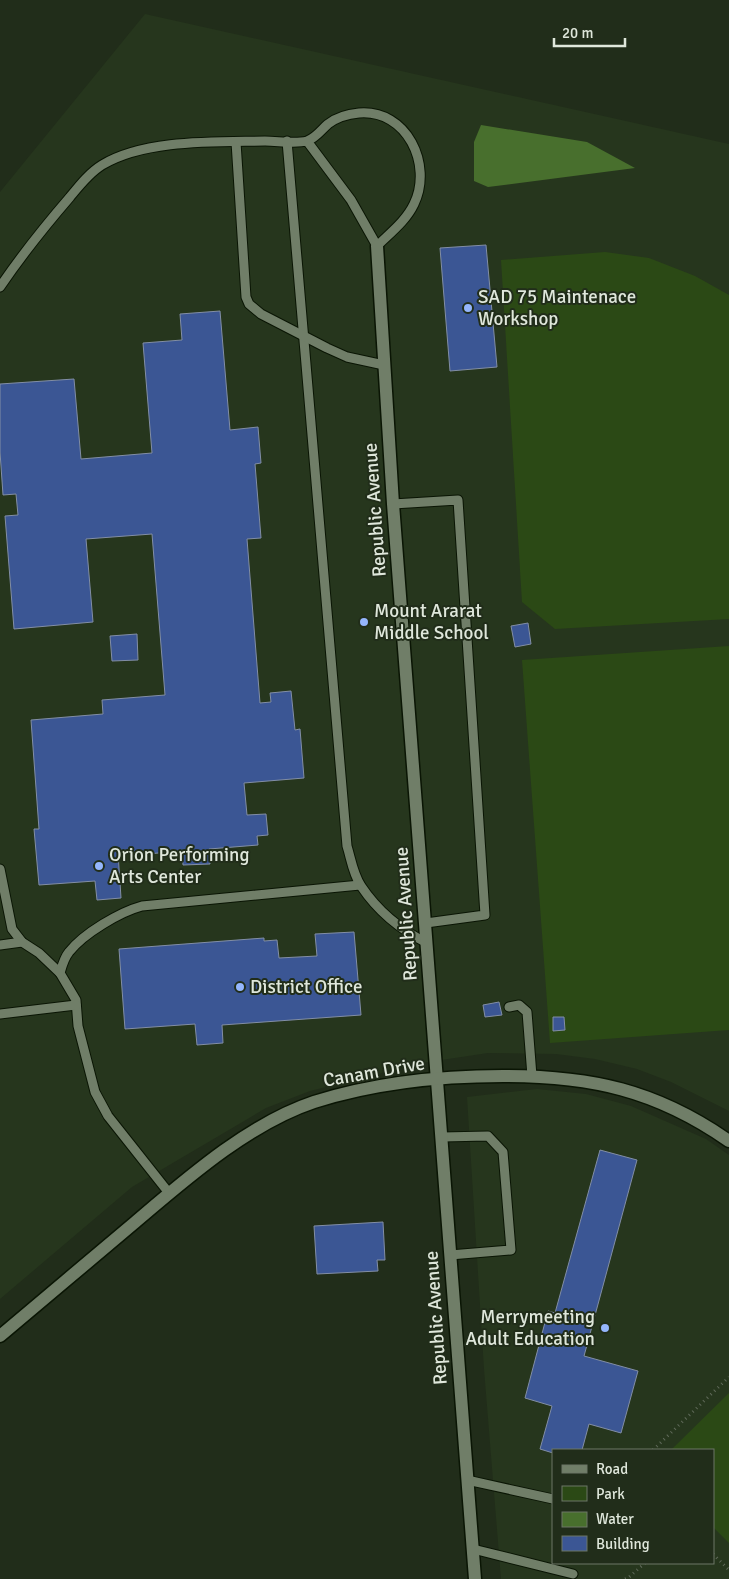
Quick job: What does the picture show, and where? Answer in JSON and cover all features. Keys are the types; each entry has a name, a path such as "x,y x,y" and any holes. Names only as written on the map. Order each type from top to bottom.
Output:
{"street":[{"name":"Republic Avenue","path":"376,246 393,504 475,1579"},
{"name":"Canam Drive","path":"0,1336 215,1157 252,1134 313,1103 356,1091 474,1076 532,1076 582,1080 619,1087 658,1101 697,1120 729,1141"}],"lane":[{"path":"0,287 58,211 100,165 133,152 162,147 236,142 307,141 343,115 360,112 376,114 394,122 411,140 420,163 422,179 420,191 406,218 376,246 351,200 307,141"},
{"path":"287,141 347,846 360,885 392,921 410,935 427,943"},
{"path":"236,142 246,297 249,304 261,314 347,357 384,365"},
{"path":"393,504 458,500 485,915 426,923"},
{"path":"0,869 12,929 22,942 39,953 60,974 76,1000 78,1026 95,1092 108,1116 170,1193"},
{"path":"60,974 70,951 111,919 126,910 142,906 360,885"},
{"path":"0,945 22,942"},
{"path":"0,1014 76,1005"},
{"path":"509,1007 519,1005 527,1012 532,1076"},
{"path":"442,1137 488,1136 503,1152 511,1250 450,1254"},
{"path":"467,1480 552,1499"},
{"path":"473,1549 573,1574"}],"path":[{"path":"654,1449 729,1377"},
{"path":"714,1555 729,1570"},
{"path":"625,1579 644,1564"}],"shaded area":[{"name":"Mount Ararat Middle School","path":"145,14 729,144 729,1111 671,1082 637,1069 595,1059 556,1054 488,1053 395,1067 379,1074 310,1091 266,1108 132,1187 0,1299 0,192"},
{"name":"Merrymeeting Adult Education","path":"537,1089 586,1094 631,1106 706,1139 729,1155 729,1579 501,1579 484,1369 467,1097"}],"green space":[{"path":"605,252 649,258 695,276 729,295 729,619 555,629 522,602 501,260"},
{"path":"729,646 729,1030 550,1043 522,660"},
{"path":"729,1393 729,1543 714,1528 714,1449 672,1449"}],"water":[{"path":"481,125 587,142 635,168 488,187 474,181 474,142"}],"building":[{"name":"SAD 75 Maintenace Workshop","path":"486,245 497,367 450,371 440,248"},
{"path":"220,311 230,430 258,427 261,463 255,464 261,538 247,539 260,703 271,702 270,693 291,691 295,730 300,729 304,778 244,783 247,815 266,814 268,835 257,836 258,845 209,849 210,864 183,865 182,851 135,855 134,852 118,853 121,898 97,900 95,881 39,885 34,829 39,829 31,720 103,714 102,700 165,695 152,534 86,539 93,622 14,629 5,516 18,515 16,494 3,495 0,452 0,384 74,379 81,459 152,453 143,343 182,340 180,314"},
{"path":"528,623 531,644 515,647 511,626"},
{"path":"137,634 138,660 112,661 110,636"},
{"name":"District Office","path":"354,932 361,1015 222,1025 223,1043 197,1045 195,1024 125,1029 119,949 264,938 264,941 277,940 279,958 317,956 315,934"},
{"path":"499,1002 502,1015 485,1017 483,1005"},
{"path":"553,1017 564,1017 565,1030 553,1031"},
{"path":"600,1150 637,1160 584,1356 638,1371 621,1433 589,1424 582,1449 552,1449 552,1453 540,1449 552,1406 525,1398 548,1311 555,1313"},
{"path":"383,1222 385,1260 377,1260 378,1271 317,1274 314,1226"}],"place":[{"name":"SAD 75 Maintenace Workshop","path":"468,308"},
{"name":"Mount Ararat Middle School","path":"364,622"},
{"name":"Orion Performing Arts Center","path":"99,866"},
{"name":"District Office","path":"240,987"},
{"name":"Merrymeeting Adult Education","path":"605,1328"}]}
